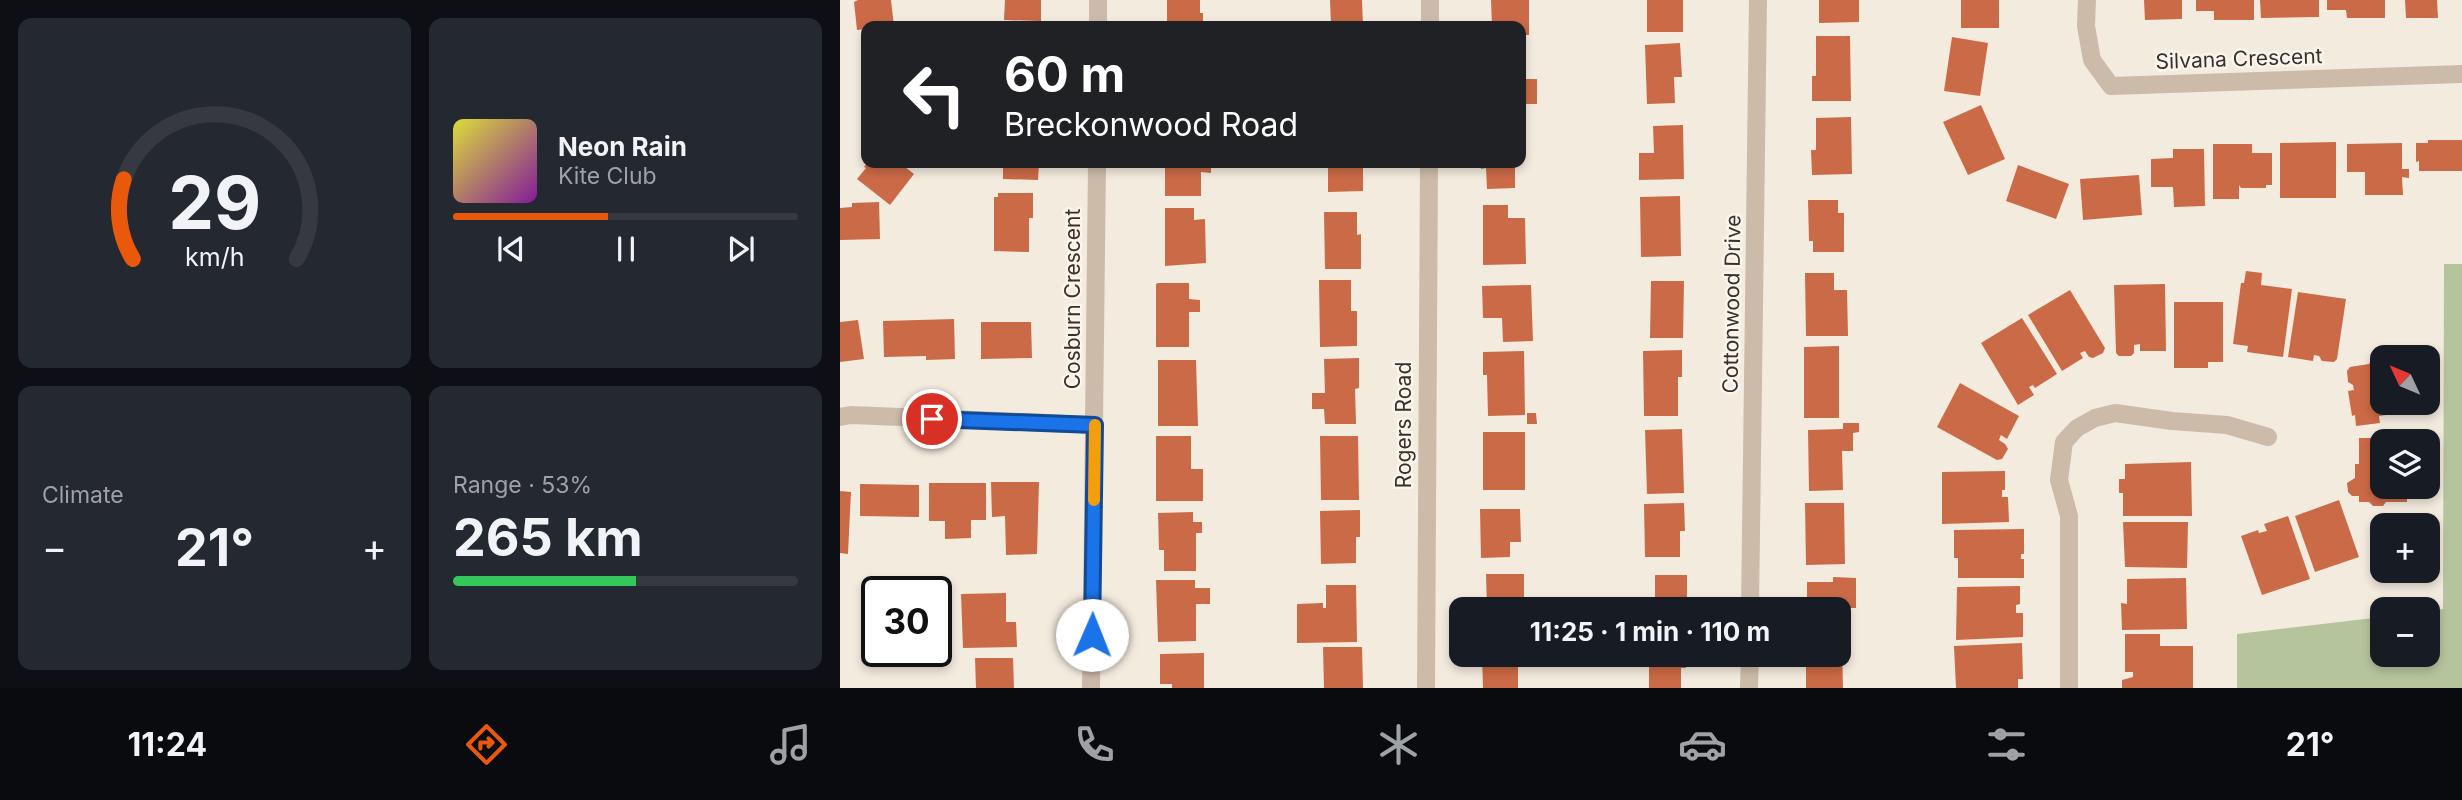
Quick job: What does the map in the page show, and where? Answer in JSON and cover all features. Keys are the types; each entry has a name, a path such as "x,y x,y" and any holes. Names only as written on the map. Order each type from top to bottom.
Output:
{"street":[{"path":"1098,0 1098,21"},
{"path":"1430,0 1430,21"},
{"name":"Cottonwood Drive","path":"1751,597 1758,0"},
{"name":"Silvana Crescent","path":"2087,0 2086,26 2092,60 2111,86 2462,74"},
{"name":"Cosburn Crescent","path":"1091,688 1097,168"},
{"name":"Rogers Road","path":"1426,688 1429,168"},
{"path":"2069,688 2068,516 2059,481 2064,442 2077,428 2095,418 2115,414 2227,425 2268,438"},
{"path":"840,417 851,415 1095,425"},
{"path":"1749,688 1750,667"}],"green space":[{"path":"2444,264 2462,264 2462,688 2237,688 2237,634 2370,618 2370,667 2440,667 2440,609 2443,609"}],"building":[{"path":"891,0 893,21 861,21 861,30 857,30 854,2"},
{"path":"1005,0 1041,0 1041,21 1004,20"},
{"path":"1167,0 1200,0 1203,21 1167,21"},
{"path":"1330,0 1362,0 1363,21 1331,21"},
{"path":"1491,0 1529,0 1529,35 1526,35 1526,21 1492,21"},
{"path":"1647,0 1683,0 1683,32 1647,32"},
{"path":"1819,0 1859,0 1859,22 1819,23"},
{"path":"1961,0 1999,0 1999,28 1961,28"},
{"path":"2144,0 2182,0 2182,19 2145,20"},
{"path":"2196,0 2254,0 2254,20 2214,20 2214,11 2196,11"},
{"path":"2260,0 2319,0 2319,17 2261,18"},
{"path":"2327,0 2385,0 2385,18 2347,18 2346,10 2327,10"},
{"path":"2405,0 2437,0 2438,18 2406,18"},
{"path":"1816,36 1850,36 1851,101 1812,101 1812,76 1816,76"},
{"path":"1952,37 1988,43 1980,96 1944,91"},
{"path":"1680,43 1682,77 1674,77 1675,103 1647,104 1645,45"},
{"path":"1526,79 1537,79 1537,104 1526,104"},
{"path":"1981,105 2005,159 1968,175 1943,122"},
{"path":"1851,117 1852,174 1812,175 1811,150 1816,150 1816,118"},
{"path":"1683,125 1684,179 1639,180 1639,153 1654,153 1653,126"},
{"path":"2428,140 2462,140 2462,171 2419,171 2416,143 2428,143"},
{"path":"2336,142 2336,198 2280,198 2280,143"},
{"path":"2402,143 2402,169 2409,169 2409,178 2402,177 2403,195 2365,195 2365,172 2347,172 2347,144"},
{"path":"2213,144 2252,144 2252,153 2272,153 2272,185 2266,185 2266,188 2241,188 2239,185 2239,199 2213,199"},
{"path":"2173,149 2204,149 2205,206 2174,207 2173,187 2151,187 2151,159 2173,158"},
{"path":"2018,165 2069,184 2056,219 2006,201"},
{"path":"866,168 906,168 914,174 890,205 857,179"},
{"path":"1003,168 1039,168 1038,180 1003,179"},
{"path":"1165,168 1211,168 1211,173 1201,172 1201,196 1165,196"},
{"path":"1328,168 1363,168 1363,191 1328,192"},
{"path":"1486,168 1515,168 1515,188 1487,189"},
{"path":"2139,175 2142,215 2083,220 2080,179"},
{"path":"998,193 1033,193 1033,218 1029,218 1029,252 994,251 994,197 998,197"},
{"path":"1680,196 1681,256 1641,257 1640,197"},
{"path":"1808,200 1838,200 1838,213 1844,213 1844,252 1813,252 1813,241 1809,241"},
{"path":"879,202 880,239 840,240 840,208 852,207 852,203"},
{"path":"1483,205 1508,205 1508,218 1525,218 1526,264 1483,265"},
{"path":"1165,208 1194,208 1194,220 1205,219 1206,263 1165,266"},
{"path":"1324,212 1357,212 1357,235 1361,234 1361,269 1325,269"},
{"path":"2246,271 2262,273 2261,285 2292,289 2283,357 2247,352 2248,346 2233,344 2241,283 2244,283"},
{"path":"1805,273 1834,273 1834,290 1847,290 1848,336 1806,336"},
{"path":"1319,280 1351,280 1351,311 1357,311 1357,346 1320,347"},
{"path":"1651,281 1684,281 1683,338 1650,338"},
{"path":"1158,283 1189,283 1189,299 1200,300 1200,312 1189,312 1189,347 1156,347"},
{"path":"2165,284 2166,351 2140,351 2140,344 2134,345 2134,353 2131,356 2119,356 2116,353 2114,285"},
{"path":"1531,285 1533,341 1503,342 1502,318 1483,318 1482,286"},
{"path":"2070,290 2105,348 2103,353 2093,358 2085,351 2080,353 2083,358 2062,371 2028,315"},
{"path":"2298,292 2346,299 2337,359 2334,362 2322,361 2319,356 2314,355 2313,361 2288,357"},
{"path":"2174,302 2223,302 2223,362 2208,362 2208,368 2174,368"},
{"path":"2022,318 2057,374 2035,388 2033,385 2029,387 2034,395 2018,405 1981,343"},
{"path":"954,319 955,359 926,360 926,356 884,357 883,321"},
{"path":"858,320 864,359 840,362 840,322"},
{"path":"981,322 1031,322 1032,358 981,359"},
{"path":"1839,346 1839,418 1804,418 1804,347"},
{"path":"1682,350 1682,377 1678,377 1678,416 1644,416 1643,351"},
{"path":"1524,351 1525,415 1488,416 1487,375 1483,375 1483,352"},
{"path":"1359,358 1359,388 1355,389 1356,424 1325,424 1324,409 1312,409 1312,393 1325,393 1324,359"},
{"path":"1158,360 1196,360 1198,426 1158,426"},
{"path":"2370,362 2370,415 2386,415 2379,416 2380,423 2356,426 2348,391 2354,390 2353,385 2348,382 2347,371 2350,367"},
{"path":"1960,383 2019,416 2007,439 2001,435 1999,440 2008,449 2002,459 1997,460 1937,427"},
{"path":"1527,413 1536,413 1537,424 1527,424"},
{"path":"1843,423 1859,423 1859,432 1853,433 1853,451 1842,451 1843,490 1809,491 1808,430 1843,429"},
{"path":"1682,429 1684,493 1647,494 1645,430"},
{"path":"1483,432 1525,432 1525,490 1483,490"},
{"path":"1156,436 1191,436 1191,469 1203,469 1203,501 1156,501"},
{"path":"1320,436 1358,436 1359,500 1321,500"},
{"path":"2359,438 2370,438 2370,499 2407,499 2407,502 2386,502 2383,506 2373,506 2369,502 2359,502 2359,496 2352,496 2348,492 2347,483 2355,478 2355,464 2359,464"},
{"path":"2191,462 2192,516 2123,516 2123,493 2119,493 2119,479 2125,479 2125,464"},
{"path":"2005,471 2005,490 2002,490 2002,497 2008,497 2009,522 1942,524 1942,472"},
{"path":"991,482 1039,482 1037,554 1006,555 1005,516 992,517"},
{"path":"929,483 986,483 986,520 971,520 971,538 945,539 945,521 929,521"},
{"path":"860,484 919,485 919,517 860,516"},
{"path":"840,491 851,492 848,554 840,553"},
{"path":"2339,500 2359,557 2315,572 2295,516"},
{"path":"1684,503 1685,531 1680,531 1680,557 1645,557 1644,504"},
{"path":"1805,503 1844,503 1845,564 1806,565"},
{"path":"1480,509 1520,509 1521,542 1510,542 1510,557 1481,558"},
{"path":"1360,510 1356,563 1321,564 1320,511"},
{"path":"1193,512 1193,522 1202,522 1202,533 1196,533 1196,571 1164,571 1164,550 1159,550 1158,513"},
{"path":"2288,516 2310,579 2262,595 2241,536 2258,530 2259,533 2267,531 2264,524"},
{"path":"2123,522 2188,522 2187,568 2125,567"},
{"path":"2024,529 2024,554 2021,554 2021,559 2024,559 2024,578 1958,578 1958,558 1954,558 1954,530"},
{"path":"1486,574 1524,574 1524,597 1487,597"},
{"path":"1655,575 1687,575 1687,597 1655,597"},
{"path":"1833,577 1856,578 1856,608 1851,608 1851,597 1807,597 1807,582 1833,582"},
{"path":"2186,578 2187,629 2122,630 2121,603 2127,604 2127,579"},
{"path":"1156,580 1195,580 1195,588 1210,588 1210,604 1196,604 1196,641 1158,642"},
{"path":"1326,585 1356,585 1357,642 1297,643 1297,604 1323,603 1323,608 1326,608"},
{"path":"2020,586 2020,604 2016,605 2016,613 2023,613 2023,637 1956,640 1957,587"},
{"path":"1006,593 1006,622 1016,622 1017,647 963,648 961,594"},
{"path":"2125,634 2160,634 2160,646 2193,646 2193,688 2122,688 2122,680 2133,677 2133,672 2125,672"},
{"path":"2022,643 2023,679 2018,679 2018,688 1956,688 1954,646"},
{"path":"1323,647 1362,647 1363,688 1324,688"},
{"path":"1204,653 1204,688 1172,688 1172,684 1160,684 1160,654"},
{"path":"975,658 1013,658 1014,688 976,688"},
{"path":"1482,667 1518,667 1518,688 1483,688"},
{"path":"1649,667 1686,667 1681,668 1681,688 1649,688"},
{"path":"1806,667 1842,667 1843,688 1806,688"}],"slow traffic":[{"path":"1094,500 1095,425"}],"route":[{"path":"932,419 1095,425 1092,635"}]}
